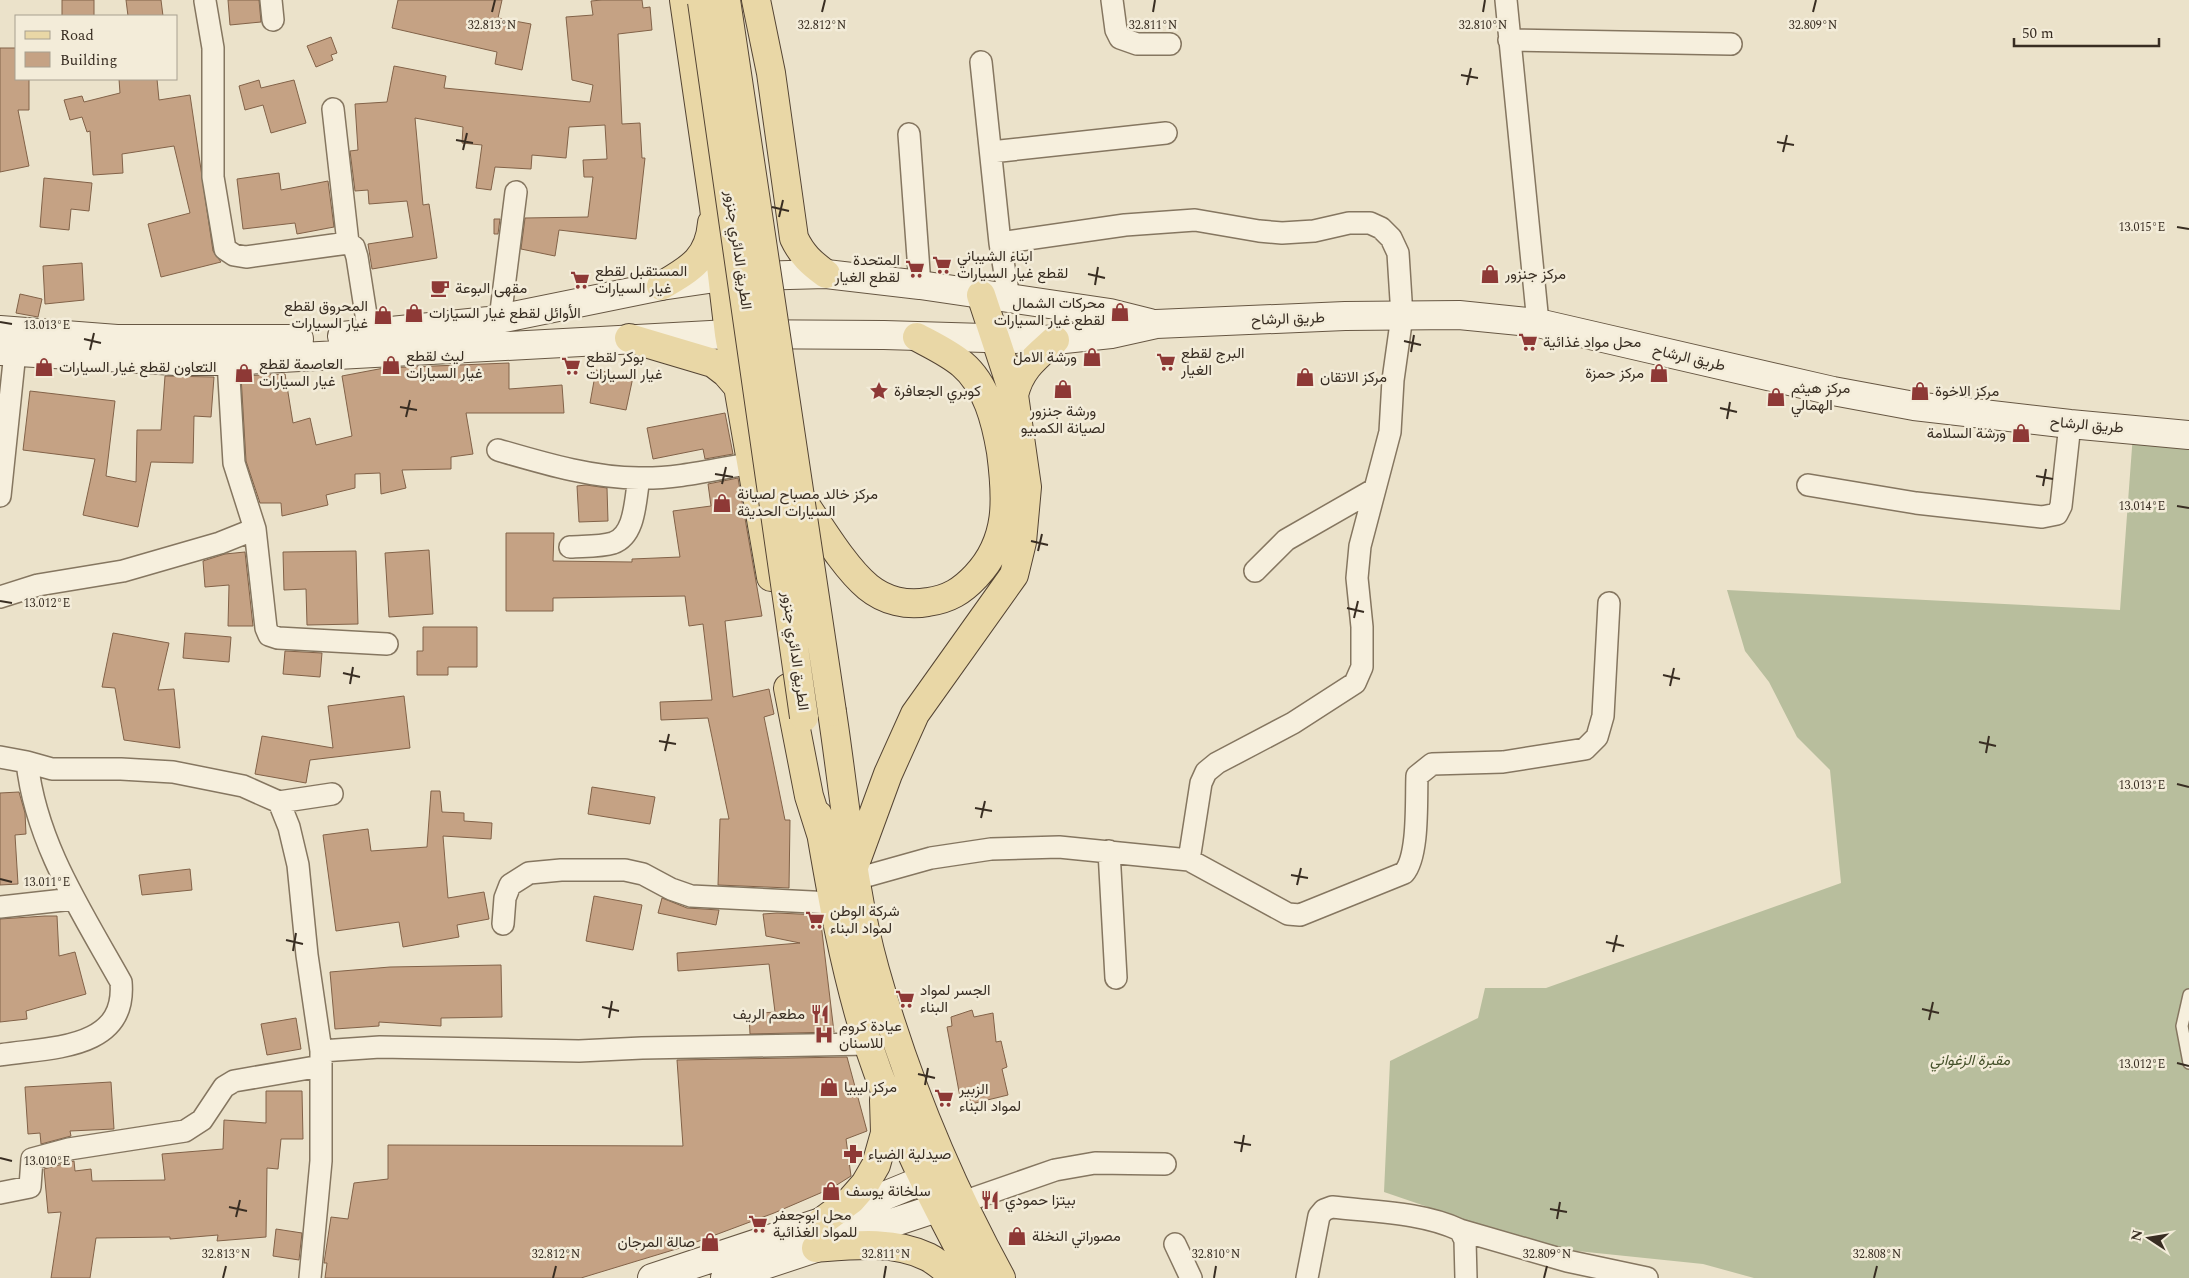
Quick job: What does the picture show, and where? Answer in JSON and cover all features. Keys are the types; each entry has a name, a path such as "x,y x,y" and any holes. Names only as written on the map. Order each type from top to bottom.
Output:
{"main road":[{"path":"756,0 771,73 794,238 800,252 809,262 826,274"},
{"path":"704,1 714,207 729,334 753,463 795,731 809,796 821,834"},
{"name":"الطريق الدائري جنزور","path":"704,1 802,500 855,872 875,969 901,1050 935,1177"},
{"name":"الطريق الدائري جنزور","path":"704,1 804,717 832,903 868,1044 883,1086 950,1205 1001,1278"},
{"path":"661,286 693,266 702,256 711,235 714,207"},
{"path":"0,330 118,339 290,340 369,334 500,319 661,286 722,277 826,274 920,284 981,295 1110,313 1156,324"},
{"path":"855,872 888,774 915,714 1014,576 1022,542 1027,487 1014,395 981,295"},
{"name":"طريق الرشاح","path":"1156,324 1459,315 1538,323 1833,391 1914,406 2070,424 2189,435"},
{"path":"7,352 176,361 228,361 729,334 1055,340 1111,334 1156,324"},
{"path":"802,500 857,575 868,587 886,599 914,605 937,601 963,590 990,562 1004,522 1004,475 997,432 990,406 976,380 963,364 917,337"},
{"path":"629,338 713,363 726,373 739,388"},
{"path":"1014,395 1023,370 1030,360 1055,340"},
{"path":"818,1235 865,1184 876,1165 885,1133 883,1086"},
{"path":"725,1278 818,1235 935,1177"},
{"path":"652,1278 818,1235 950,1205"},
{"name":"الطريق الدائري جنزور","path":"950,1205 975,1278"},
{"path":"818,1235 857,1244 910,1251 929,1257 956,1278"}],"street":[{"path":"1112,0 1116,30 1120,38 1137,44 1170,44"},
{"path":"1506,0 1529,214 1538,323"},
{"path":"205,1 212,48 213,177 226,249 234,255 246,257 348,243 354,247 357,256 369,334"},
{"path":"1509,40 1731,44"},
{"path":"981,62 1000,243 1009,298"},
{"path":"333,109 348,243"},
{"path":"991,152 1166,133"},
{"path":"909,134 920,284"},
{"path":"500,319 516,192"},
{"path":"1000,243 1125,225 1195,220 1259,232 1282,233 1314,231 1349,223 1370,223 1381,228 1391,238 1398,253 1402,316 1393,380 1390,432 1385,458 1360,546 1357,578 1362,627 1362,667 1356,683 1294,723 1233,754 1206,772 1201,783 1189,860"},
{"path":"0,496 7,352"},
{"path":"228,361 234,463 255,529 266,628 269,635 278,638 387,644"},
{"path":"1808,485 1916,503 2042,517 2057,514 2061,506 2070,424"},
{"path":"498,450 546,464 639,478 682,475 753,463"},
{"path":"570,547 612,544 622,538 630,526 639,478"},
{"path":"1254,571 1286,540 1375,489"},
{"path":"0,597 38,585 123,571 220,542 255,529"},
{"path":"855,872 991,849 1059,847 1109,851 1189,860 1277,909 1300,915 1404,873 1411,861 1417,776 1422,770 1432,764 1503,762 1585,749 1596,737 1603,716 1609,603"},
{"path":"0,757 52,769 172,772 243,786 279,802 332,794"},
{"path":"0,1055 79,1042 92,1038 112,1023 119,1010 122,996 121,982 73,899 50,849 30,784 27,762"},
{"path":"279,802 289,827 298,865 307,955 321,1059 321,1161 310,1278"},
{"path":"1109,851 1116,978"},
{"path":"504,924 505,898 510,885 529,873 561,870 625,870 643,874 671,890 691,896 832,903"},
{"path":"0,907 73,899"},
{"path":"0,1193 30,1187 32,1160 70,1149 185,1131 202,1120 224,1087 234,1081 321,1059 380,1047 579,1051 868,1044"},
{"path":"950,1205 1055,1170 1095,1163 1165,1164"},
{"path":"1307,1278 1319,1216 1324,1210 1332,1208 1394,1214 1447,1224 1460,1230 1567,1261 1647,1278"},
{"path":"1460,1230 1464,1240 1466,1278"},
{"path":"1174,1244 1191,1278"}],"lane":[{"path":"2189,995 2182,1026 2189,1063"}],"green space":[{"name":"مقبرة الزغواني","path":"2133,434 2189,446 2189,1278 1754,1278 1703,1264 1548,1248 1384,1192 1390,1061 1478,1018 1485,988 1546,988 1841,883 1830,770 1797,737 1769,682 1745,651 1727,590 2120,610"}],"building":[{"path":"62,0 94,0 94,15 62,15"},
{"path":"126,0 161,0 163,15 128,15"},
{"path":"228,0 259,0 261,22 230,25"},
{"path":"398,0 502,0 498,18 531,24 522,70 495,64 497,52 392,28"},
{"path":"642,0 643,8 650,7 652,30 618,34 622,124 640,123 642,158 645,158 636,239 559,230 555,256 521,249 525,218 588,217 593,177 584,177 583,160 607,159 605,125 569,127 566,158 532,155 531,169 495,167 491,190 476,188 482,145 462,143 463,127 415,118 423,205 429,204 437,258 372,269 368,244 413,237 407,201 369,204 368,190 355,191 350,151 358,150 355,104 387,102 394,66 446,76 444,88 590,102 593,85 572,80 566,17 593,15 591,1"},
{"path":"331,37 337,53 331,55 333,60 316,67 307,46"},
{"path":"0,48 15,48 15,80 29,80 29,110 18,110 29,166 0,172"},
{"path":"119,80 157,80 159,100 190,95 213,251 221,262 161,277 148,224 190,213 174,146 122,154 123,173 93,175 90,131 87,132 82,117 70,120 64,100 82,96 84,102 120,93"},
{"path":"259,80 261,88 294,80 306,123 271,133 263,105 245,110 239,86"},
{"path":"279,173 281,190 328,181 334,227 297,234 295,223 243,229 237,179"},
{"path":"44,178 92,183 89,211 71,209 69,230 40,227"},
{"path":"494,219 500,219 498,234 494,234"},
{"path":"82,263 84,300 45,304 43,266"},
{"path":"20,294 42,299 38,317 16,313"},
{"path":"509,363 509,389 562,385 564,413 466,413 473,454 451,457 451,469 402,470 406,488 381,494 380,473 355,474 355,488 326,495 328,505 282,516 281,503 260,503 246,461 241,376 285,374 293,423 310,418 316,445 352,436 342,376 384,368"},
{"path":"596,370 633,377 626,410 590,403"},
{"path":"165,376 214,377 211,417 194,416 193,463 151,462 138,527 83,515 95,459 23,450 30,391 115,401 106,476 136,482 137,430 161,430"},
{"path":"725,413 733,454 705,459 703,449 653,459 647,428"},
{"path":"738,478 762,616 725,621 733,697 769,689 774,714 764,717 785,820 790,820 789,888 718,885 720,819 729,819 708,718 661,720 660,702 712,700 703,624 689,626 685,596 553,598 553,611 506,611 506,533 554,533 553,561 632,562 632,559 680,557 673,511 711,506 708,484"},
{"path":"586,485 607,488 608,521 579,522 577,486"},
{"path":"429,550 433,614 389,617 385,553"},
{"path":"356,551 358,624 307,625 306,589 284,590 283,552"},
{"path":"245,552 253,626 228,626 229,585 205,587 203,561 225,554"},
{"path":"423,627 477,627 477,667 448,667 448,675 417,675 417,651 423,651"},
{"path":"113,633 169,643 158,690 174,689 180,748 124,740 115,688 102,687"},
{"path":"185,633 231,637 229,662 183,658"},
{"path":"285,651 322,653 320,677 283,674"},
{"path":"404,696 410,748 310,760 306,783 255,774 262,736 333,748 328,706"},
{"path":"592,787 655,797 650,824 588,814"},
{"path":"431,791 440,791 442,812 464,813 464,821 492,823 491,839 443,836 448,898 484,892 489,919 457,925 459,937 403,947 399,922 336,931 323,835 368,829 371,851 427,847"},
{"path":"19,792 25,813 26,834 15,835 18,884 0,885 0,793"},
{"path":"190,869 192,890 142,895 139,875"},
{"path":"594,896 642,905 633,950 586,941"},
{"path":"662,898 687,908 719,910 716,925 658,913"},
{"path":"763,914 820,915 834,1032 750,1034 749,1014 775,1012 769,964 678,971 677,953 800,943 766,936"},
{"path":"57,916 59,956 75,952 86,994 26,1011 27,1019 0,1022 0,919"},
{"path":"501,965 502,1017 441,1018 441,1026 379,1022 379,1026 335,1029 330,972 390,967"},
{"path":"972,1010 974,1017 993,1013 996,1042 1001,1041 1007,1067 1002,1069 1008,1095 971,1104 969,1097 960,1097 947,1027 952,1026 951,1017"},
{"path":"296,1018 301,1049 267,1055 261,1024"},
{"path":"847,1057 867,1131 846,1139 851,1176 832,1188 774,1213 683,1247 581,1278 325,1278 327,1263 324,1263 331,1217 348,1219 354,1183 388,1179 388,1145 683,1146 677,1060"},
{"path":"111,1082 114,1129 70,1131 71,1136 41,1144 40,1133 28,1134 25,1087"},
{"path":"266,1091 302,1091 303,1139 281,1139 278,1169 267,1168 266,1237 217,1241 218,1235 170,1239 170,1237 96,1238 90,1278 51,1278 61,1212 48,1213 44,1169 74,1161 75,1171 91,1169 92,1181 165,1180 162,1154 223,1149 224,1120 266,1123"},
{"path":"276,1229 302,1233 299,1260 273,1256"}],"place":[{"name":"ابناء الشيباني لقطع غيار السيارات","path":"942,265"},
{"name":"المتحدة لقطع الغيار","path":"915,269"},
{"name":"مركز جنزور","path":"1490,274"},
{"name":"المستقبل لقطع غيار السيارات","path":"580,280"},
{"name":"مقهى البوعة","path":"440,288"},
{"name":"محركات الشمال لقطع غيار السيارات","path":"1120,312"},
{"name":"الأوائل لقطع غيار السيارات","path":"414,313"},
{"name":"المحروق لقطع غيار السيارات","path":"383,315"},
{"name":"محل مواد غذائية","path":"1528,342"},
{"name":"ورشة الامل","path":"1092,357"},
{"name":"البرج لقطع الغيار","path":"1166,362"},
{"name":"ليث لقطع غيار السيارات","path":"391,365"},
{"name":"بوكر لقطع غيار السيارات","path":"571,366"},
{"name":"التعاون لقطع غيار السيارات","path":"44,367"},
{"name":"العاصمة لقطع غيار السيارات","path":"244,373"},
{"name":"مركز حمزة","path":"1659,373"},
{"name":"مركز الاتقان","path":"1305,377"},
{"name":"ورشة جنزور لصيانة الكمبيو","path":"1063,389"},
{"name":"كوبري الجعافرة","path":"879,391"},
{"name":"مركز الاخوة","path":"1920,391"},
{"name":"مركز هيثم الهمالي","path":"1776,397"},
{"name":"ورشة السلامة","path":"2021,433"},
{"name":"مركز خالد مصباح لصيانة السيارات الحديثة","path":"722,503"},
{"name":"شركة الوطن لمواد البناء","path":"815,920"},
{"name":"الجسر لمواد البناء","path":"905,999"},
{"name":"مطعم الريف","path":"820,1014"},
{"name":"عيادة كروم للاسنان","path":"824,1035"},
{"name":"مركز ليبيا","path":"829,1087"},
{"name":"الزبير لمواد البناء","path":"944,1098"},
{"name":"صيدلية الضياء","path":"853,1154"},
{"name":"سلخانة يوسف","path":"831,1191"},
{"name":"بيتزا حمودي","path":"990,1200"},
{"name":"محل ابوجعفر للمواد الغذائية","path":"758,1224"},
{"name":"مصوراتي النخلة","path":"1017,1236"},
{"name":"صالة المرجان","path":"710,1242"}]}
